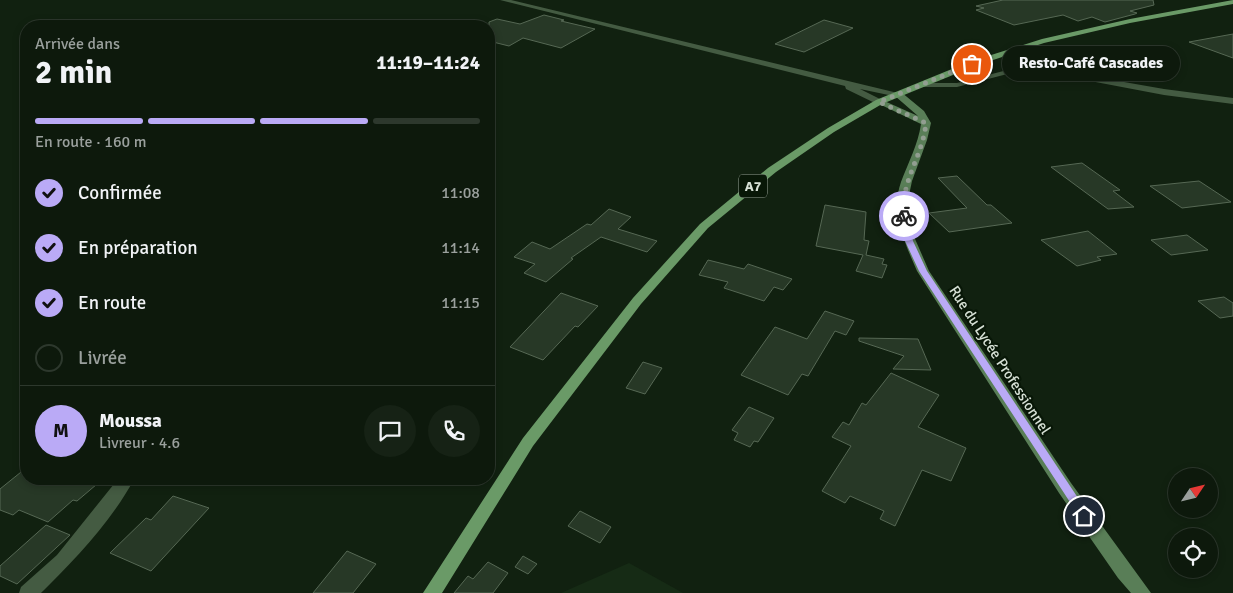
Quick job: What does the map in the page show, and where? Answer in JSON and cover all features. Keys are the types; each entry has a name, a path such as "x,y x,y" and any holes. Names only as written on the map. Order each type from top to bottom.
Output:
{"main road":[{"name":"A7","path":"432,593 528,442 638,301 704,226 772,170 831,130 879,102 972,64 1042,42 1130,21 1233,2"},
{"path":"898,94 921,113 926,123"},
{"path":"879,102 926,123"},
{"name":"Rue du Lycée Professionnel","path":"926,123 925,137 904,191 903,214 909,241 923,271 1065,488 1124,572 1142,593"}],"street":[{"path":"503,0 840,82 898,94"},
{"path":"922,85 943,87 958,85 1008,70 1027,68 1164,92 1233,101"},
{"path":"840,82 879,102"},
{"path":"28,593 68,553 123,485"}],"shaded area":[{"path":"629,563 683,593 561,593"}],"building":[{"path":"1003,0 1153,0 1154,5 1130,11 1137,13 1135,14 1105,22 1092,17 1078,21 1063,15 1014,25 976,10 984,8 976,6"},
{"path":"544,15 595,29 561,48 523,38 509,46 495,42 494,20 497,19 520,24"},
{"path":"824,20 853,28 804,52 775,44"},
{"path":"1233,34 1233,58 1189,42"},
{"path":"1082,163 1120,190 1113,191 1134,207 1108,209 1051,167"},
{"path":"957,176 987,205 991,205 1012,223 949,232 929,213 967,208 938,178"},
{"path":"1199,181 1231,202 1182,208 1150,186"},
{"path":"825,205 866,212 864,240 869,241 866,255 884,259 882,264 887,265 882,278 856,271 863,255 816,246"},
{"path":"609,209 631,217 618,229 657,241 647,252 601,237 571,258 573,259 546,282 524,273 535,264 514,257 532,242 550,249 587,224 591,225"},
{"path":"1088,231 1117,254 1097,257 1101,260 1077,266 1041,240"},
{"path":"1187,235 1208,250 1171,255 1151,240"},
{"path":"708,260 744,269 748,264 792,279 783,290 774,287 764,301 724,288 728,282 699,275"},
{"path":"561,293 598,306 578,327 575,326 543,360 510,347"},
{"path":"1224,297 1233,303 1233,316 1220,318 1198,301"},
{"path":"825,311 854,321 846,335 835,331 808,376 802,374 788,395 741,375 775,327 807,339"},
{"path":"859,338 918,339 931,370 893,369 904,356 859,341"},
{"path":"643,362 662,368 645,394 626,388"},
{"path":"891,373 939,395 918,427 966,448 951,481 922,470 895,526 880,519 884,511 850,496 845,503 822,491 851,446 832,437 843,422 849,425 862,403 866,405"},
{"path":"749,407 774,418 758,442 754,441 750,447 734,440 738,433 732,430"},
{"path":"20,473 20,485 96,485 77,501 73,500 48,522 19,510 13,515 0,510 0,489"},
{"path":"173,496 209,508 151,571 110,553 146,518 151,520"},
{"path":"580,511 611,527 600,543 568,526"},
{"path":"46,525 70,535 17,584 0,576 0,566"},
{"path":"347,551 376,564 353,593 313,593"},
{"path":"523,556 537,564 528,574 515,567"},
{"path":"488,562 508,573 493,593 454,593 468,576 473,579"}],"way so far":[{"path":"904,216 904,191 925,137 926,123 879,102 972,64"}],"place":[{"name":"Resto-Café Cascades","path":"972,64"}],"route":[{"path":"904,216 909,241 923,271 963,335 1084,516"}]}
